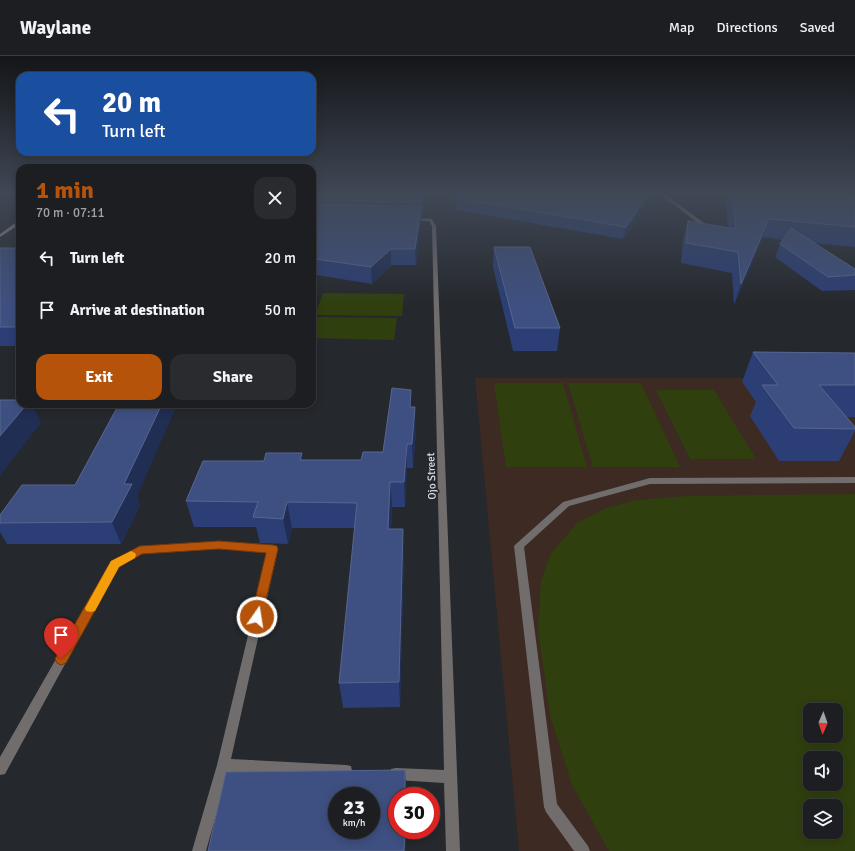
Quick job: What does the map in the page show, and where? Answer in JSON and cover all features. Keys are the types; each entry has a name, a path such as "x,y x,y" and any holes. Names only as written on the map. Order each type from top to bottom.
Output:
{"street":[{"name":"Ojo Street","path":"434,231 453,851"},
{"path":"711,231 716,235"},
{"path":"583,851 551,807 519,546 566,504 650,482 855,480"},
{"path":"0,769 115,564 140,550 219,545 273,549 223,765 199,851"},
{"path":"223,765 357,772"},
{"path":"380,773 451,777"}],"shaded area":[{"path":"475,378 855,378 855,851 519,851"}],"green space":[{"path":"323,293 404,294 402,316 316,315"},
{"path":"317,317 397,318 394,340 316,338"},
{"path":"494,383 563,383 587,467 506,467"},
{"path":"568,383 641,383 680,467 593,467"},
{"path":"656,390 714,390 756,459 690,459"},
{"path":"855,494 855,851 609,851 572,785 550,715 538,630 541,581 551,553 577,523 606,508 637,500 688,496"}],"building":[{"path":"316,231 418,231 415,249 391,249 371,267 316,259"},
{"path":"687,231 764,231 741,284 738,252 686,243"},
{"path":"789,231 796,231 855,269 855,275 828,277 780,244"},
{"path":"494,247 530,247 560,328 515,328"},
{"path":"0,248 16,248 16,327 0,327"},
{"path":"753,352 855,353 855,385 819,385 855,427 855,429 794,428 762,385 778,385"},
{"path":"392,388 411,390 410,407 415,407 412,444 407,444 404,482 390,482 388,529 403,529 399,682 339,683 357,503 287,502 283,519 253,517 258,502 186,501 203,461 264,461 266,453 302,453 300,460 361,460 363,452 383,452"},
{"path":"0,400 16,400 16,408 24,408 0,436"},
{"path":"117,408 160,408 124,484 132,484 112,522 0,523 0,515 22,485 75,485"},
{"path":"405,770 405,787 388,787 388,839 405,839 404,851 208,851 226,772"}],"slow traffic":[{"path":"91,608 115,564 131,555"}],"route":[{"path":"61,659 115,564 140,550 219,545 273,549 257,617"}]}
